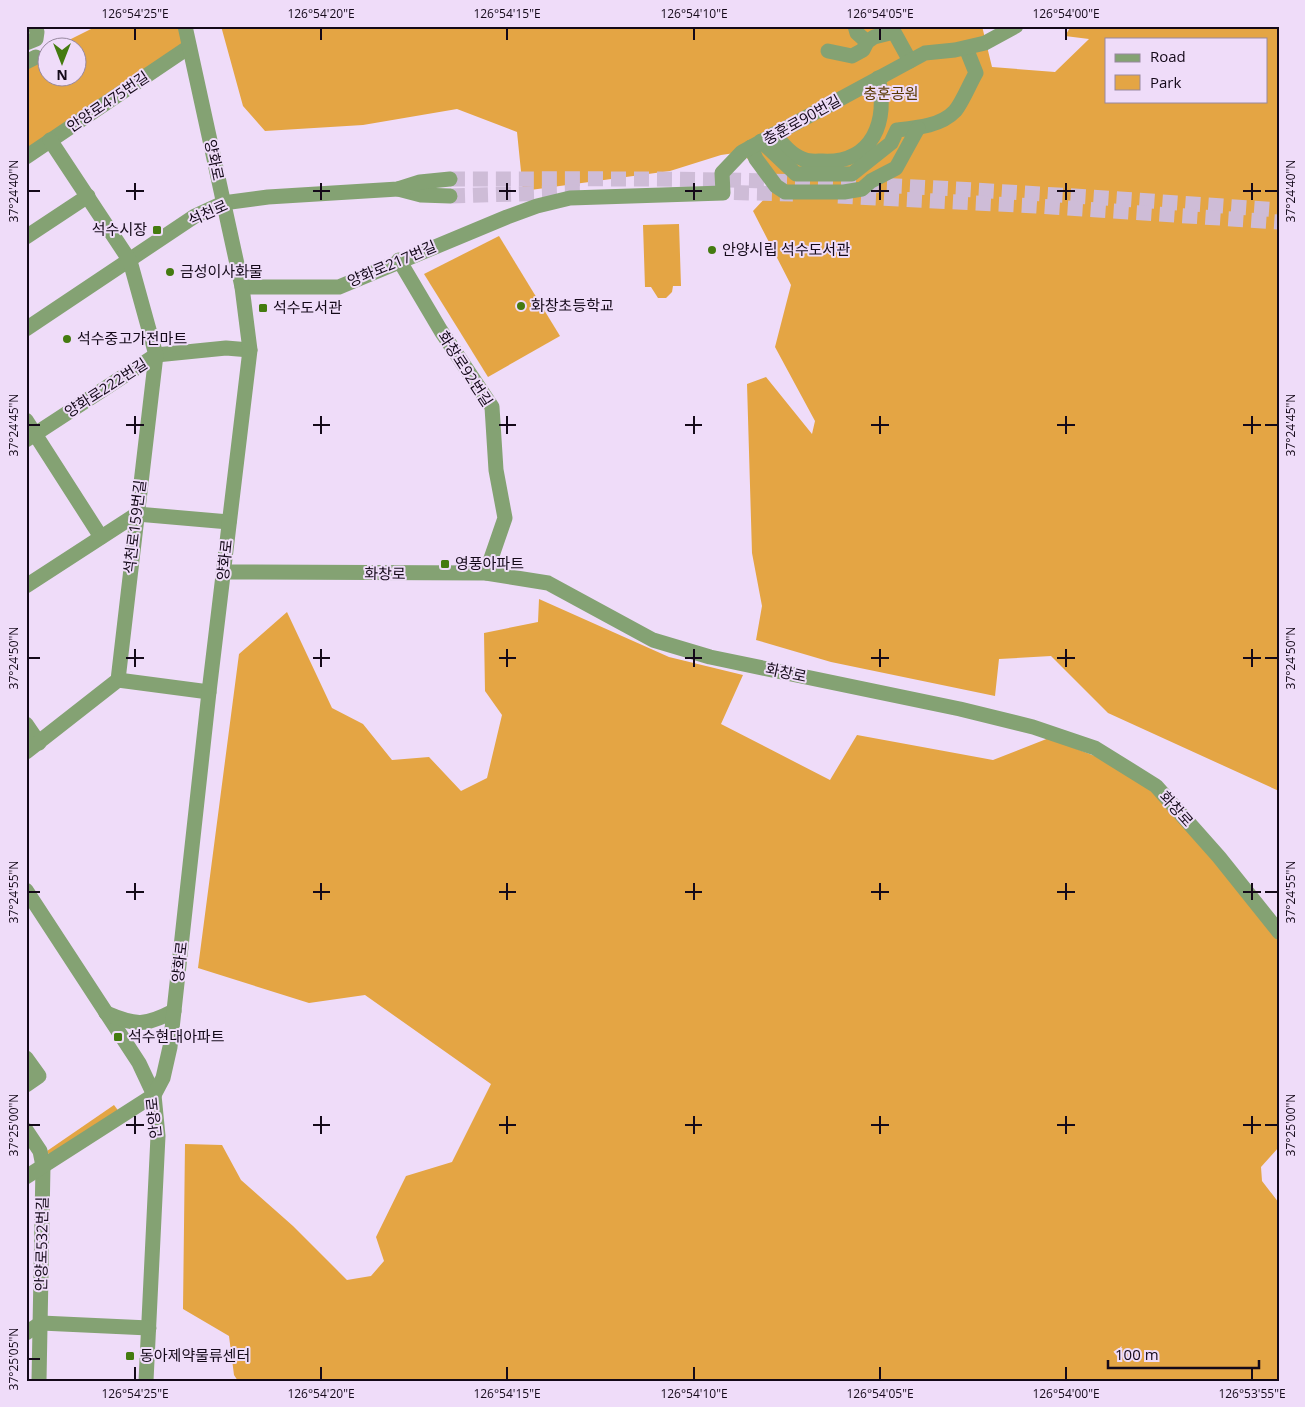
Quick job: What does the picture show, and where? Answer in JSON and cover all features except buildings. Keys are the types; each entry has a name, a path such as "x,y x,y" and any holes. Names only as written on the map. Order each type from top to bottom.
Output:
{"street":[{"path":"26,43 36,39 36,26"},
{"name":"양화로","path":"154,1095 165,1070 170,1047 208,692 250,350 242,287 185,26"},
{"path":"855,26 857,33 867,42"},
{"name":"충훈로90번길","path":"723,193 722,173 742,152 925,53 966,48 985,43 1016,26"},
{"path":"828,51 852,56 862,50 867,42 874,37 894,32 910,61"},
{"name":"안양로475번길","path":"26,158 189,46"},
{"path":"879,126 897,130 918,128 934,124 955,110 976,73 966,48"},
{"path":"762,141 786,148 804,160 834,162 853,155 869,143 879,126 882,114 882,95 878,78"},
{"path":"762,141 756,159 776,186 785,192 824,190 844,192 862,189 871,181 896,168 918,128"},
{"path":"762,141 796,174 852,174 891,143 897,130"},
{"name":"석천로159번길","path":"50,140 130,261 156,355 118,680"},
{"path":"853,155 852,174 862,189"},
{"path":"797,192 796,174 804,160"},
{"name":"석천로","path":"26,329 195,216 223,203 268,197 398,189 420,182 450,179"},
{"path":"398,189 421,195 450,196"},
{"name":"양화로217번길","path":"242,287 339,287 399,260 536,206 570,198 723,193"},
{"path":"26,237 88,196"},
{"name":"화창로92번길","path":"399,260 441,331 492,407 496,470 505,518 486,573"},
{"name":"양화로222번길","path":"31,436 156,355 226,348 250,350"},
{"path":"26,420 31,436 101,537"},
{"path":"26,586 137,514 229,522"},
{"name":"화창로","path":"224,572 486,573 548,583 653,640 710,657 960,709 1033,727 1095,748 1156,786 1219,857 1279,932"},
{"path":"26,752 118,680 208,692"},
{"path":"26,724 39,743"},
{"name":"안양로","path":"26,890 138,1063 154,1095 158,1136 146,1381"},
{"path":"106,1013 130,1023 144,1024 154,1022 174,1011"},
{"path":"26,1058 39,1076 26,1085"},
{"name":"안양로532번길","path":"26,1177 154,1095"},
{"path":"26,1130 40,1151 43,1166"},
{"name":"안양로532번길","path":"39,1381 43,1166"},
{"path":"26,1333 41,1323 149,1328"}],"green space":[{"path":"97,26 180,26 184,46 26,154 26,104 29,102 26,96 26,65 38,57 38,88 88,88 88,38 73,38"},
{"name":"충훈공원","path":"221,26 982,26 992,67 1055,72 1089,39 1065,36 1071,26 1279,26 1279,791 1108,713 1051,656 999,659 995,696 831,662 756,640 762,606 752,553 747,384 766,377 812,434 815,421 775,347 791,285 753,211 769,194 766,181 742,152 721,155 670,171 523,191 517,132 457,109 363,125 265,131 243,106"},
{"path":"679,224 681,286 673,286 672,292 666,298 658,298 651,287 645,287 643,225"},
{"path":"499,236 560,336 488,377 424,274"},
{"path":"539,599 669,657 743,675 721,724 830,780 857,735 993,760 1049,738 1115,764 1154,791 1279,935 1279,1147 1261,1167 1262,1181 1279,1203 1277,1381 238,1381 234,1375 229,1336 183,1309 185,1144 222,1145 241,1180 293,1226 347,1280 371,1276 384,1261 376,1237 406,1176 452,1162 491,1084 365,995 309,1003 198,968 239,654 287,612 332,708 363,724 392,760 429,757 461,791 487,778 502,715 485,691 484,633 538,622"},
{"path":"114,1105 120,1113 52,1161 47,1151"}],"tunnel":[{"path":"450,179 688,179 831,183 1023,193 1279,210"},
{"path":"450,196 581,192"},
{"path":"711,192 793,194"},
{"path":"838,196 1036,206 1279,222"}],"place":[{"name":"석수시장","path":"157,230"},
{"name":"안양시립 석수도서관","path":"712,250"},
{"name":"금성이사화물","path":"170,272"},
{"name":"화창초등학교","path":"521,306"},
{"name":"석수도서관","path":"263,308"},
{"name":"석수중고가전마트","path":"67,339"},
{"name":"영풍아파트","path":"445,564"},
{"name":"석수현대아파트","path":"118,1037"},
{"name":"동아제약물류센터","path":"130,1356"}]}
